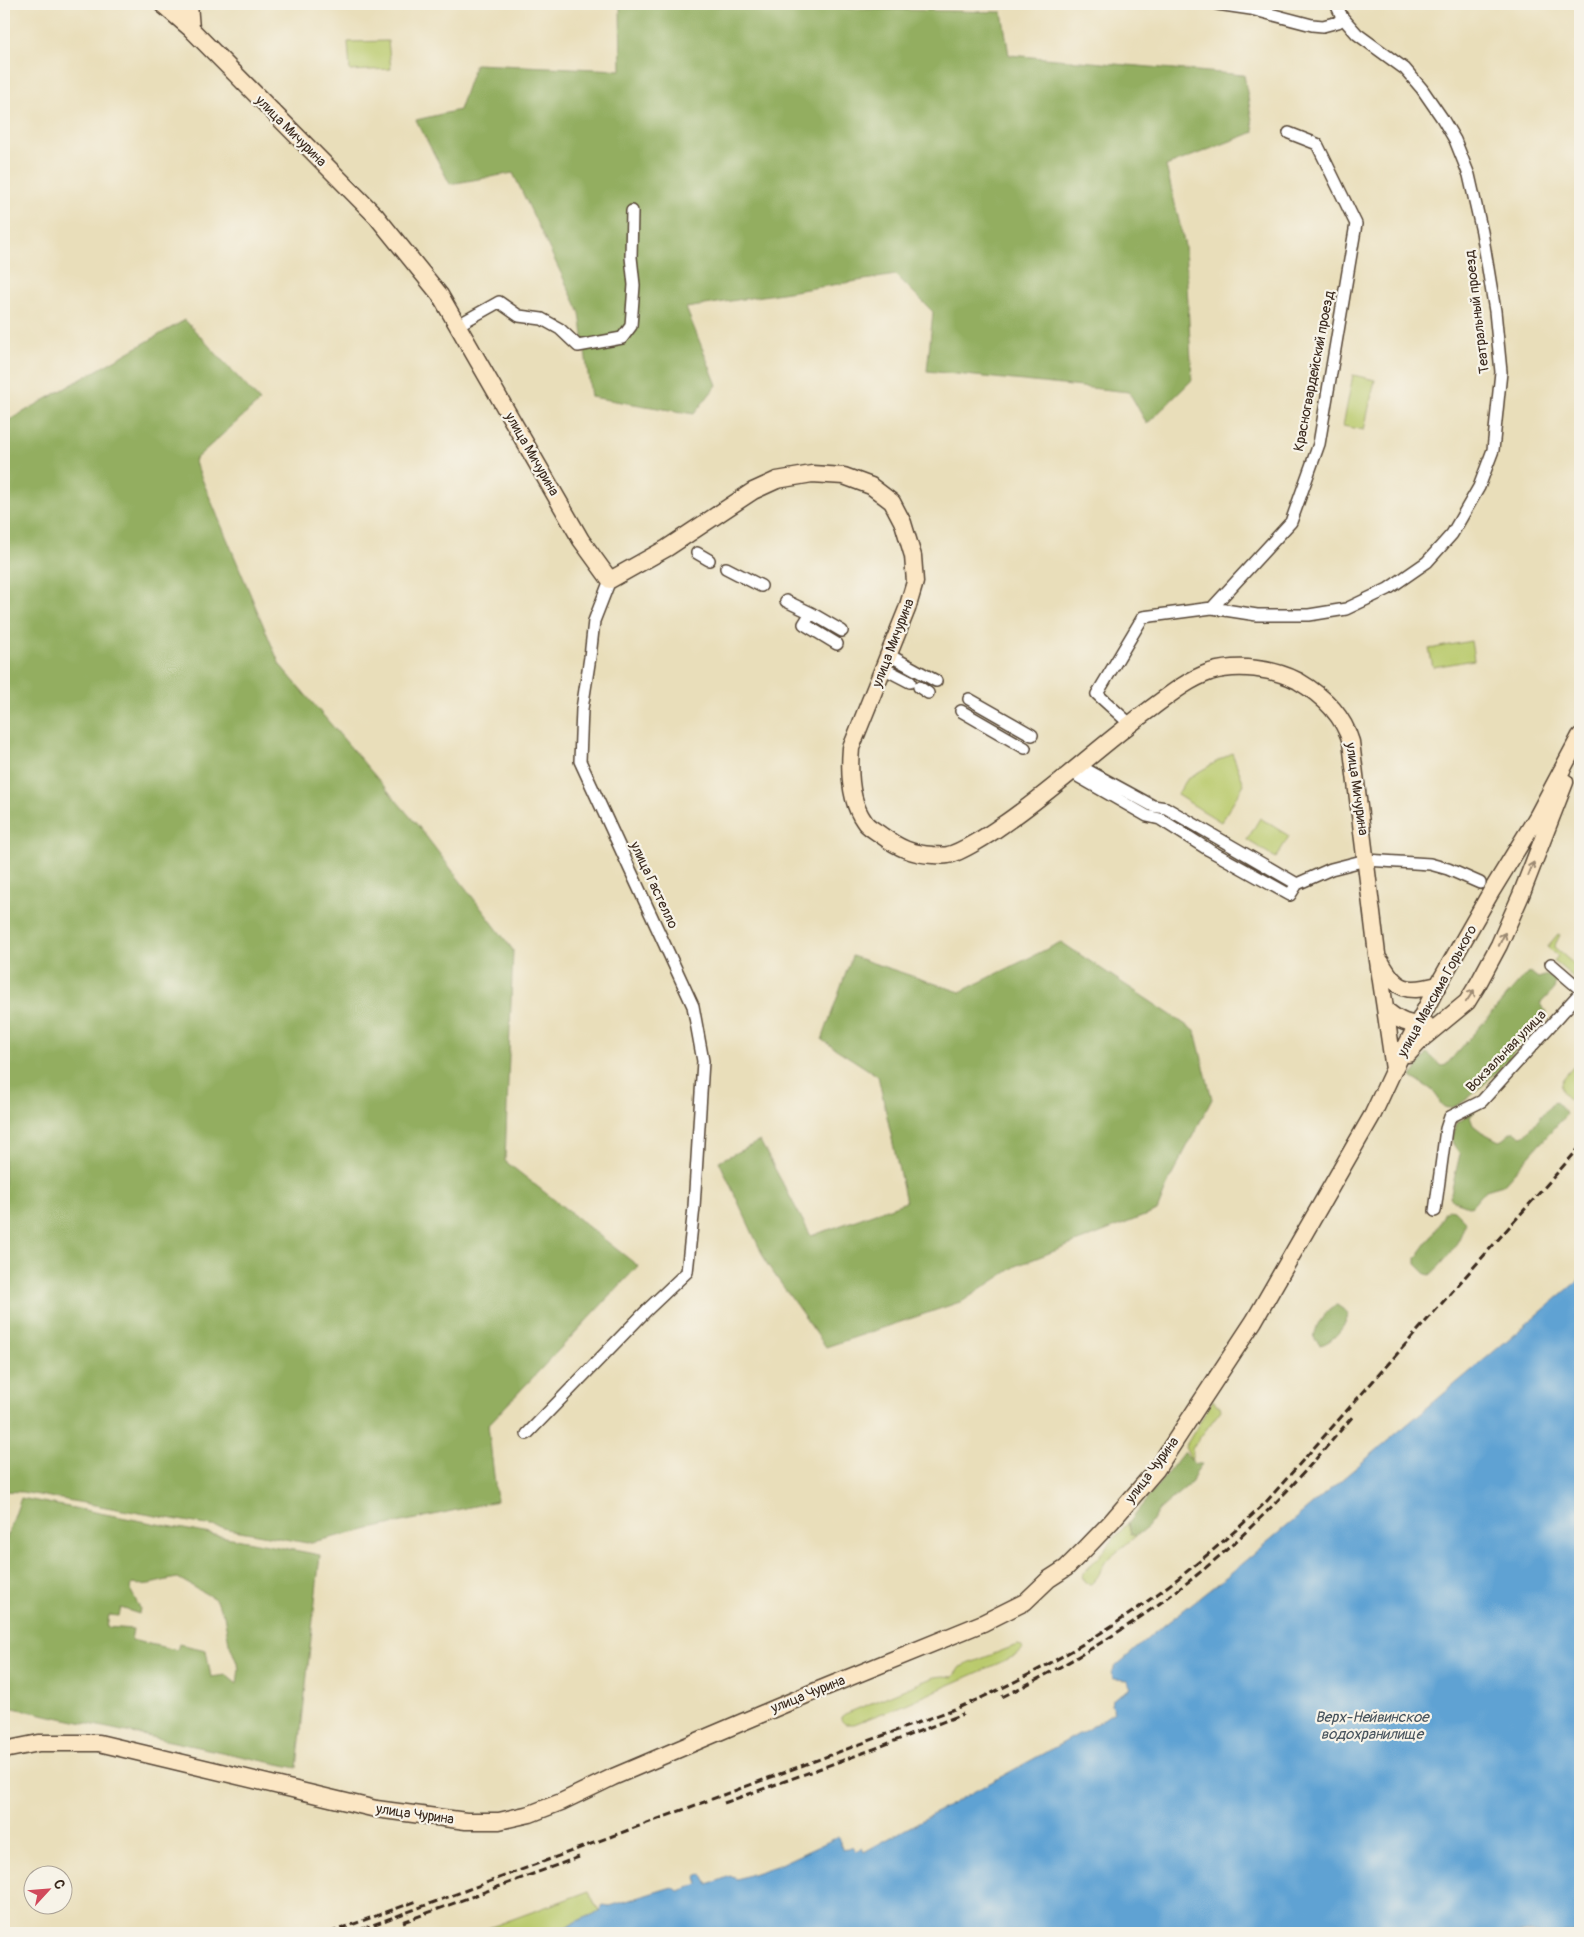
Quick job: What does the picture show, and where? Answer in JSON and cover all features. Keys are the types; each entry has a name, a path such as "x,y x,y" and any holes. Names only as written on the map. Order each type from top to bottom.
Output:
{"street":[{"name":"улица Мичурина","path":"162,4 191,29 376,216 440,295 577,533 610,580 666,548 753,491 777,480 812,474 844,476 872,486 892,502 903,523 913,556 915,582 907,609 851,748 851,780 856,803 864,823 892,843 916,854 948,855 984,837 1024,811 1130,724 1184,684 1210,672 1243,668 1280,674 1307,686 1334,709 1348,731 1357,782 1377,954 1394,1069"},
{"path":"189,4 191,29"},
{"path":"1217,4 1251,8 1323,26 1338,22 1342,17"},
{"name":"Театральный проезд","path":"1130,724 1097,694 1143,617 1212,608 1257,615 1309,615 1346,609 1388,589 1427,562 1452,534 1479,487 1493,450 1501,372 1482,232 1469,174 1455,140 1422,89 1405,70 1357,34 1342,17 1336,4"},
{"name":"Красногвардейский проезд","path":"1212,608 1291,522 1319,444 1356,224 1317,144 1289,133"},
{"path":"458,325 499,302 520,316 542,319 560,330 578,346 622,338 631,326 634,286 631,257 632,211"},
{"path":"698,553 709,560"},
{"path":"726,568 761,586"},
{"name":"улица Гастелло","path":"527,1434 647,1310 687,1272 694,1207 703,1061 693,1006 580,761 582,709 594,621 610,580"},
{"path":"786,601 842,631"},
{"path":"811,613 804,624 837,644"},
{"path":"886,662 936,681"},
{"path":"886,662 919,688"},
{"path":"969,699 1032,735"},
{"path":"961,711 1025,748"},
{"name":"улица Максима Горького","path":"1394,1069 1422,1039 1467,1002 1488,966 1521,895 1543,822 1580,738"},
{"path":"1083,773 1147,816 1160,819 1209,850 1290,895 1297,884 1331,869 1366,860 1430,864 1448,869 1480,883"},
{"name":"улица Максима Горького","path":"1394,1069 1438,985 1491,892 1543,822"},
{"path":"1377,954 1393,981 1400,987 1419,990 1438,985"},
{"path":"1551,964 1580,989"},
{"name":"Вокзальная улица","path":"1435,1210 1446,1129 1450,1117 1482,1101 1580,993"},
{"path":"1386,1010 1398,1020 1407,1024 1417,1025 1445,1020"},
{"name":"улица Чурина","path":"4,1750 40,1742 99,1743 376,1809 466,1821 499,1821 530,1814 553,1805 766,1712 983,1622 1025,1602 1049,1579 1066,1568 1111,1522 1156,1470 1254,1321 1373,1114 1394,1069"}],"green space":[{"path":"620,4 1002,12 1009,55 1244,75 1254,132 1166,166 1185,246 1192,380 1147,424 1129,392 927,371 933,312 896,275 686,308 717,385 694,414 591,397 580,313 513,173 450,184 416,120 459,110 475,64 621,70"},
{"path":"388,41 391,69 350,71 348,42"},
{"path":"185,320 260,401 194,460 280,665 419,827 513,950 505,1161 638,1266 488,1425 497,1501 307,1543 22,1492 4,1491 4,423"},
{"path":"1353,375 1375,380 1364,430 1343,426"},
{"path":"1471,641 1474,660 1433,667 1429,649"},
{"path":"1232,753 1244,784 1221,822 1177,795 1188,778"},
{"path":"1260,818 1289,836 1276,858 1247,840"},
{"path":"1558,934 1560,935 1554,947 1575,965 1580,961 1580,979 1578,981 1554,961 1558,956 1547,947"},
{"path":"1061,942 1195,1031 1212,1099 1169,1181 1157,1211 1016,1266 963,1301 826,1347 767,1264 719,1161 760,1141 811,1236 906,1202 878,1076 822,1040 852,956 960,992"},
{"path":"1530,972 1538,978 1548,975 1556,980 1554,989 1541,1003 1546,1013 1545,1017 1499,1069 1470,1097 1458,1105 1448,1108 1443,1106 1433,1091 1411,1077 1427,1053 1442,1066 1446,1065 1527,973"},
{"path":"1580,1063 1580,1109 1566,1096 1561,1088 1561,1084 1572,1068"},
{"path":"1556,1102 1566,1115 1503,1185 1486,1190 1471,1207 1452,1200 1450,1197 1460,1154 1452,1139 1457,1123 1475,1111 1470,1117 1473,1125 1499,1141 1513,1132 1522,1136 1525,1135 1553,1103"},
{"path":"1449,1209 1454,1210 1465,1221 1463,1229 1457,1243 1447,1257 1430,1275 1426,1274 1416,1264 1416,1258 1436,1230 1445,1212"},
{"path":"1337,1305 1347,1312 1348,1316 1341,1329 1333,1338 1320,1345 1314,1338 1316,1328 1325,1314"},
{"path":"1213,1400 1220,1406 1221,1410 1192,1448 1193,1457 1191,1460 1185,1447"},
{"path":"1184,1452 1195,1464 1202,1464 1192,1482 1159,1510 1148,1527 1136,1536 1131,1534 1128,1523"},
{"path":"21,1498 320,1555 297,1768 4,1706 4,1546","holes":["178,1578 215,1599 224,1615 229,1643 239,1668 237,1684 226,1675 211,1677 206,1650 179,1644 177,1650 131,1640 133,1629 107,1627 109,1615 119,1616 121,1608 139,1614 140,1608 131,1591 132,1584 150,1584"]},
{"path":"1128,1523 1131,1534 1136,1536 1107,1560 1091,1584 1086,1583 1081,1577 1083,1574"},
{"path":"1017,1645 1023,1649 1015,1656 906,1704 854,1724 845,1724 841,1720 841,1717 845,1714 934,1677 953,1677 960,1667"},
{"path":"589,1891 599,1912 575,1922 559,1933 475,1933"}],"water":[{"name":"Верх-Нейвинское водохранилище","path":"1580,1279 1580,1933 559,1933 575,1922 599,1912 603,1905 610,1906 672,1887 679,1891 698,1884 696,1877 702,1874 708,1885 730,1876 737,1879 776,1866 838,1837 843,1850 852,1846 855,1851 862,1848 864,1852 1088,1729 1114,1712 1111,1705 1112,1700 1131,1688 1127,1680 1114,1679 1111,1673 1116,1666 1153,1634 1227,1576"}],"railway":[{"path":"351,1933 960,1707 1002,1688 1083,1644 1122,1619 1197,1564 1266,1502 1580,1147"},
{"path":"1002,1697 1103,1642 1197,1575 1267,1511 1306,1471 1354,1415"},
{"path":"724,1803 874,1749 963,1714"},
{"path":"403,1922 579,1857"},
{"path":"329,1933 417,1901"}]}
